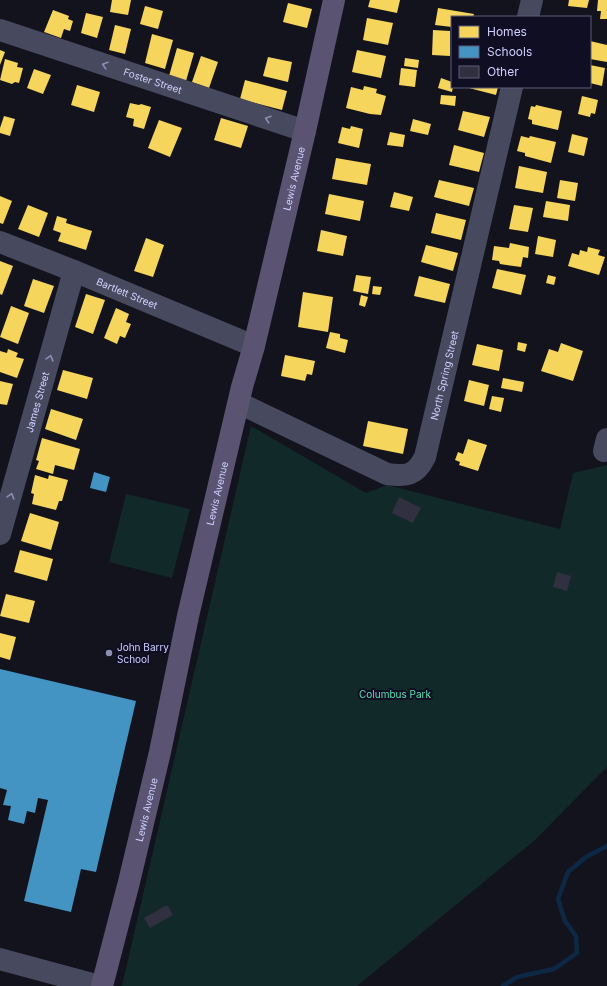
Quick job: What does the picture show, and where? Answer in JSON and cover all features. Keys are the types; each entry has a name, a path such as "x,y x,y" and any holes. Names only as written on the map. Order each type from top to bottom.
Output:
{"main road":[{"name":"Lewis Avenue","path":"101,986 129,882 160,752 187,623 305,131 334,0"}],"street":[{"path":"528,16 532,0"},
{"name":"Foster Street","path":"0,30 305,131"},
{"name":"North Spring Street","path":"239,403 388,474 400,476 410,474 420,468 426,457 512,88"},
{"name":"Bartlett Street","path":"0,242 74,271 254,346"},
{"name":"James Street","path":"0,534 74,271"},
{"path":"0,959 101,986"}],"green space":[{"name":"Columbus Park","path":"251,426 366,493 387,485 560,529 573,473 607,465 607,767 535,840 357,986 122,986"},
{"path":"126,494 190,509 172,578 109,562"}],"building: Homes":[{"path":"112,0 131,0 128,15 110,12"},
{"path":"370,0 400,0 397,13 368,7"},
{"path":"569,0 589,0 587,8 568,6"},
{"path":"598,0 607,0 607,19 600,19 601,11 597,11"},
{"path":"288,3 312,9 307,28 283,22"},
{"path":"145,6 163,11 158,29 140,24"},
{"path":"438,8 474,14 473,16 451,16 451,27 435,25"},
{"path":"53,10 69,16 68,19 73,21 70,31 64,29 61,38 44,32"},
{"path":"86,13 103,17 97,38 81,33"},
{"path":"367,18 393,23 388,45 363,40"},
{"path":"115,25 131,29 125,54 109,50"},
{"path":"433,30 450,31 450,56 432,55"},
{"path":"152,34 173,40 165,69 145,63"},
{"path":"591,41 607,45 607,62 591,59"},
{"path":"177,48 194,53 186,81 169,76"},
{"path":"0,50 5,52 0,65"},
{"path":"357,50 386,56 381,78 352,72"},
{"path":"201,56 218,62 209,88 192,82"},
{"path":"268,57 292,62 288,82 263,76"},
{"path":"405,58 419,60 418,68 404,66"},
{"path":"5,59 18,63 17,67 23,68 19,83 15,82 12,84 0,80"},
{"path":"591,65 605,68 602,86 591,83"},
{"path":"401,68 417,70 415,87 399,85"},
{"path":"34,69 51,75 43,94 27,88"},
{"path":"441,78 451,82 451,88 453,88 452,92 438,88"},
{"path":"245,80 287,91 282,110 240,99"},
{"path":"77,85 100,92 94,112 71,105"},
{"path":"364,86 377,89 376,93 386,96 381,115 346,108 351,87 363,90"},
{"path":"469,88 498,88 496,95"},
{"path":"441,95 456,96 455,106 440,104"},
{"path":"582,96 598,100 595,114 591,113 590,117 578,114"},
{"path":"130,103 151,107 144,129 133,126 134,119 126,117"},
{"path":"536,105 562,111 558,130 532,124 532,120 528,119 531,106 535,107"},
{"path":"463,111 490,117 484,137 458,130"},
{"path":"4,116 15,119 10,136 0,133"},
{"path":"221,118 248,126 241,148 214,140"},
{"path":"413,119 431,124 428,135 410,131"},
{"path":"159,120 182,128 170,157 148,148"},
{"path":"351,126 363,129 359,148 338,143 342,127 350,129"},
{"path":"390,132 405,135 403,147 387,145"},
{"path":"572,134 588,138 584,156 568,152"},
{"path":"521,136 529,138 530,136 556,142 551,163 525,156 525,153 517,151"},
{"path":"454,145 484,153 479,172 449,165"},
{"path":"336,158 371,164 367,185 332,179"},
{"path":"519,166 547,172 543,193 515,188"},
{"path":"439,180 474,188 469,206 434,197"},
{"path":"560,180 578,183 575,201 557,198"},
{"path":"394,192 413,197 409,211 390,207"},
{"path":"329,194 364,201 360,221 325,214"},
{"path":"0,196 12,201 3,224 0,223"},
{"path":"546,201 570,205 568,221 543,217"},
{"path":"28,205 48,213 39,237 18,229"},
{"path":"514,205 533,208 528,232 509,229"},
{"path":"436,213 466,220 461,240 431,233"},
{"path":"57,216 67,219 66,223 92,231 86,250 58,241 61,233 53,230"},
{"path":"321,230 347,236 343,256 317,251"},
{"path":"538,236 556,240 553,257 535,254"},
{"path":"146,238 164,245 153,277 134,271"},
{"path":"510,243 529,247 528,258 523,257 521,267 500,264 499,261 492,260 494,246 509,248"},
{"path":"426,245 458,253 453,271 421,262"},
{"path":"588,247 600,250 598,255 605,257 599,275 568,266 572,253 579,255 580,250 587,252"},
{"path":"0,261 13,266 2,295 0,294"},
{"path":"497,269 526,275 521,295 492,288"},
{"path":"356,275 371,277 368,294 353,291"},
{"path":"548,275 556,277 554,285 546,283"},
{"path":"419,276 450,284 445,303 414,296"},
{"path":"33,279 54,286 44,313 24,306"},
{"path":"373,286 382,287 380,295 372,294"},
{"path":"303,292 333,297 328,332 298,327"},
{"path":"86,294 105,300 93,334 75,327"},
{"path":"361,295 368,297 365,307 359,305"},
{"path":"11,306 29,313 18,344 0,337"},
{"path":"116,308 129,314 126,322 131,324 125,338 120,336 117,344 104,338"},
{"path":"330,332 340,334 340,338 348,340 345,353 326,348"},
{"path":"518,342 527,344 525,352 517,350"},
{"path":"561,343 583,351 573,381 541,371 549,349 558,352"},
{"path":"477,344 503,350 499,371 472,365"},
{"path":"8,349 18,353 16,357 24,359 17,378 0,372 0,351 7,353"},
{"path":"285,355 315,361 312,375 307,374 305,381 281,376"},
{"path":"63,370 93,378 87,399 57,390"},
{"path":"503,378 524,382 522,392 501,388"},
{"path":"469,380 489,385 484,406 464,401"},
{"path":"0,381 13,384 7,405 0,404"},
{"path":"492,396 504,398 501,412 489,409"},
{"path":"51,409 83,419 76,440 45,429"},
{"path":"368,421 408,429 403,454 363,446"},
{"path":"42,438 80,449 74,470 55,465 53,474 36,469 39,461 36,460"},
{"path":"468,439 487,445 478,471 459,465 460,462 455,460 458,452 463,454"},
{"path":"35,475 48,479 49,475 68,480 62,501 59,501 56,510 32,504 34,494 31,493"},
{"path":"30,513 59,522 51,550 21,541"},
{"path":"20,550 53,559 47,581 14,572"},
{"path":"6,594 35,601 29,623 0,616"},
{"path":"0,633 16,637 10,660 0,657"}],"building: Schools":[{"path":"94,472 110,477 106,492 90,488"},
{"path":"0,669 136,701 96,872 81,869 71,912 24,901 48,800 38,798 35,813 27,811 24,824 8,820 11,806 3,805 7,790 0,788"}],"building: Other":[{"path":"399,497 421,508 413,523 392,513"},
{"path":"557,572 571,576 567,591 553,587"},
{"path":"165,906 168,906 173,915 150,928 144,918"}],"waterway":[{"path":"503,986 517,977 554,969 577,953 576,936 565,921 558,899 568,872 586,857 607,846"}],"place":[{"name":"John Barry School","path":"109,653"}]}
